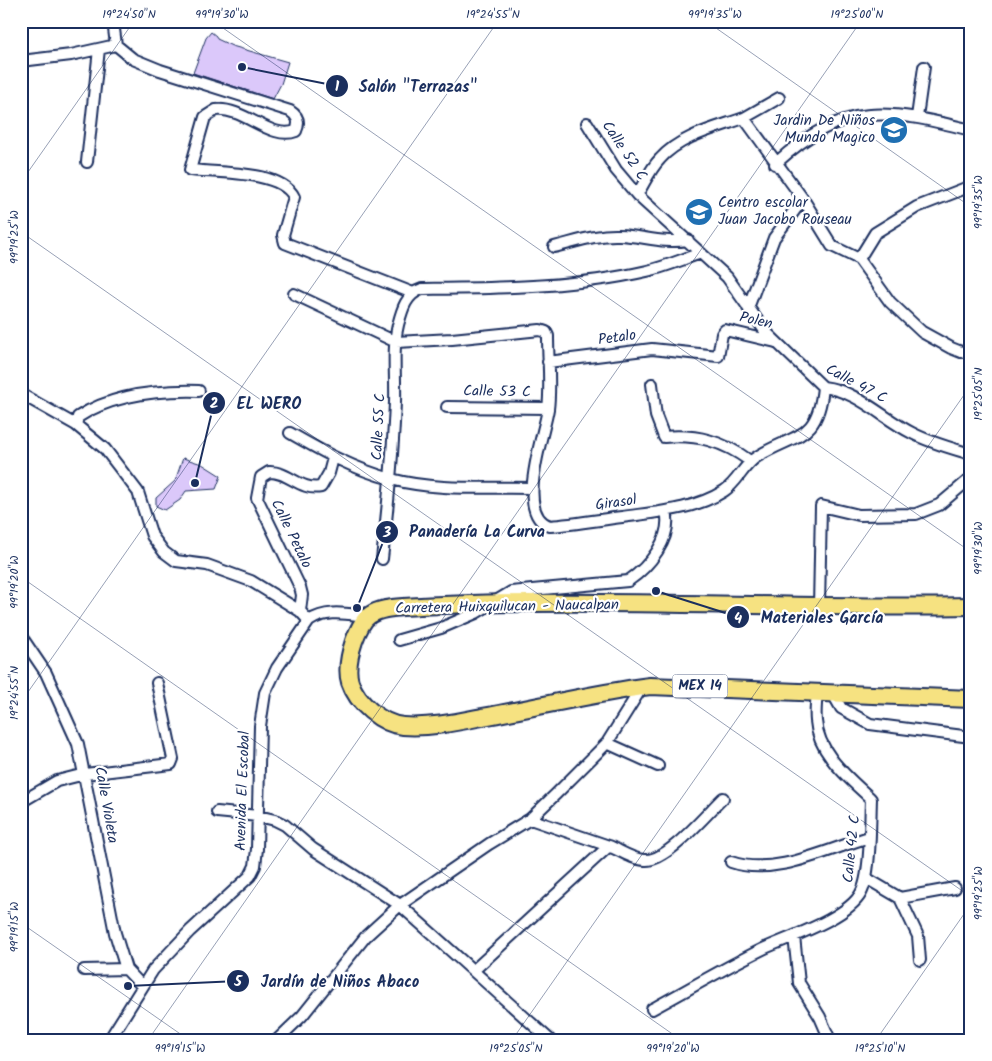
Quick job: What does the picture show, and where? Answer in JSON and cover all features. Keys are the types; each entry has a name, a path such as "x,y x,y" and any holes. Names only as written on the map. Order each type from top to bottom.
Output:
{"main road":[{"name":"Carretera Huixquilucan - Naucalpan","path":"368,616 387,609 402,607 493,605 971,606"},
{"name":"MEX 14","path":"368,616 357,633 349,656 350,681 360,701 378,716 401,726 442,724 642,687 696,686 833,694 971,699"}],"street":[{"path":"113,21 116,45 133,59 160,70 290,111 298,120 296,131 282,134 235,112 216,110 205,117 189,170 259,177 277,182 290,191 294,197 283,234 285,243 410,295 422,289 521,288 618,277 649,270 701,253"},
{"path":"21,60 116,45"},
{"path":"87,162 99,49"},
{"path":"917,116 924,67"},
{"path":"636,196 656,163 667,152 694,136 744,118 779,98"},
{"path":"775,164 815,134 849,118 877,113 917,116 971,130"},
{"path":"744,118 775,164 802,199 832,246 858,259 890,302 922,332 961,352 971,351"},
{"name":"Calle 52 C","path":"587,123 616,170 636,196 701,253"},
{"path":"858,259 875,232 917,207 971,186"},
{"path":"748,308 774,238 802,199"},
{"path":"554,246 602,236 620,235 671,243 688,240"},
{"name":"Calle 47 C","path":"701,253 727,277 748,308 776,342 823,387 840,390 863,401 896,424 929,442 971,454"},
{"path":"294,294 396,342"},
{"name":"Calle 55 C","path":"382,559 391,479 396,342 398,326 410,295"},
{"name":"Girasol","path":"396,342 452,339 540,330 546,332 548,336 548,408 532,488 538,519 550,526 688,507 726,490 750,461"},
{"name":"Polen","path":"689,351 718,356 722,334 726,330 776,342"},
{"name":"Petalo","path":"548,362 652,348 689,351"},
{"path":"652,384 655,411 664,437 679,436 709,439 736,450 750,461 810,428 819,415 823,387"},
{"path":"76,425 78,418 87,411 140,395 174,390 199,391"},
{"path":"21,394 76,425 105,449 138,492 152,536 164,552 176,561 207,565 251,581 300,612 309,621 319,614 368,616"},
{"name":"Calle 53 C","path":"447,407 548,408"},
{"path":"290,433 333,458 391,479 431,485 532,488"},
{"name":"Calle Petalo","path":"300,612 302,595 300,587 260,506 256,491 261,477 269,472 278,473 309,488 321,487 329,473 333,458"},
{"path":"819,607 821,506 859,515 916,514 939,505 971,478"},
{"path":"399,640 441,628 493,605 511,592 628,581 641,573 664,538 668,527 666,511"},
{"name":"Avenida El Escobal","path":"109,1040 142,986 183,937 250,876 255,866 260,726 265,693 277,668 309,621"},
{"name":"Calle Violeta","path":"22,638 46,672 63,706 78,744 86,774 115,933 126,969 142,986"},
{"path":"21,802 57,781 86,774 167,765 172,762 156,683"},
{"path":"277,1040 302,1016 366,936 400,905 530,819 607,742 642,687"},
{"name":"Calle 42 C","path":"652,1009 764,949 850,907 861,894 866,878 872,799 830,757 819,739 816,722 816,693"},
{"path":"833,694 841,708 870,724 971,737"},
{"path":"607,742 658,766"},
{"path":"530,819 609,846 642,860 654,859 667,852 723,798"},
{"path":"217,812 258,816 275,820 285,825 313,849 400,905 550,1040"},
{"path":"731,862 746,867 766,868 869,837"},
{"path":"474,970 609,846"},
{"path":"866,878 900,898 918,936 920,960"},
{"path":"900,898 956,888"},
{"path":"794,936 798,983 820,1017 830,1040"},
{"path":"84,970 126,969"}],"building":[{"path":"211,32 217,39 232,46 288,62 281,84 273,99 193,73 206,38"},
{"path":"183,458 202,464 221,476 216,489 186,491 180,500 165,510 156,506 156,498 175,481"}],"place":[{"name":"Salón \"Terrazas\"","path":"242,67"},
{"name":"Jardin De Niños Mundo Magico","path":"894,130"},
{"name":"Centro escolar Juan Jacobo Rouseau","path":"699,212"},
{"name":"EL WERO","path":"195,483"},
{"name":"Materiales García","path":"656,591"},
{"name":"Panadería La Curva","path":"357,608"},
{"name":"Jardín de Niños Abaco","path":"128,986"}]}
